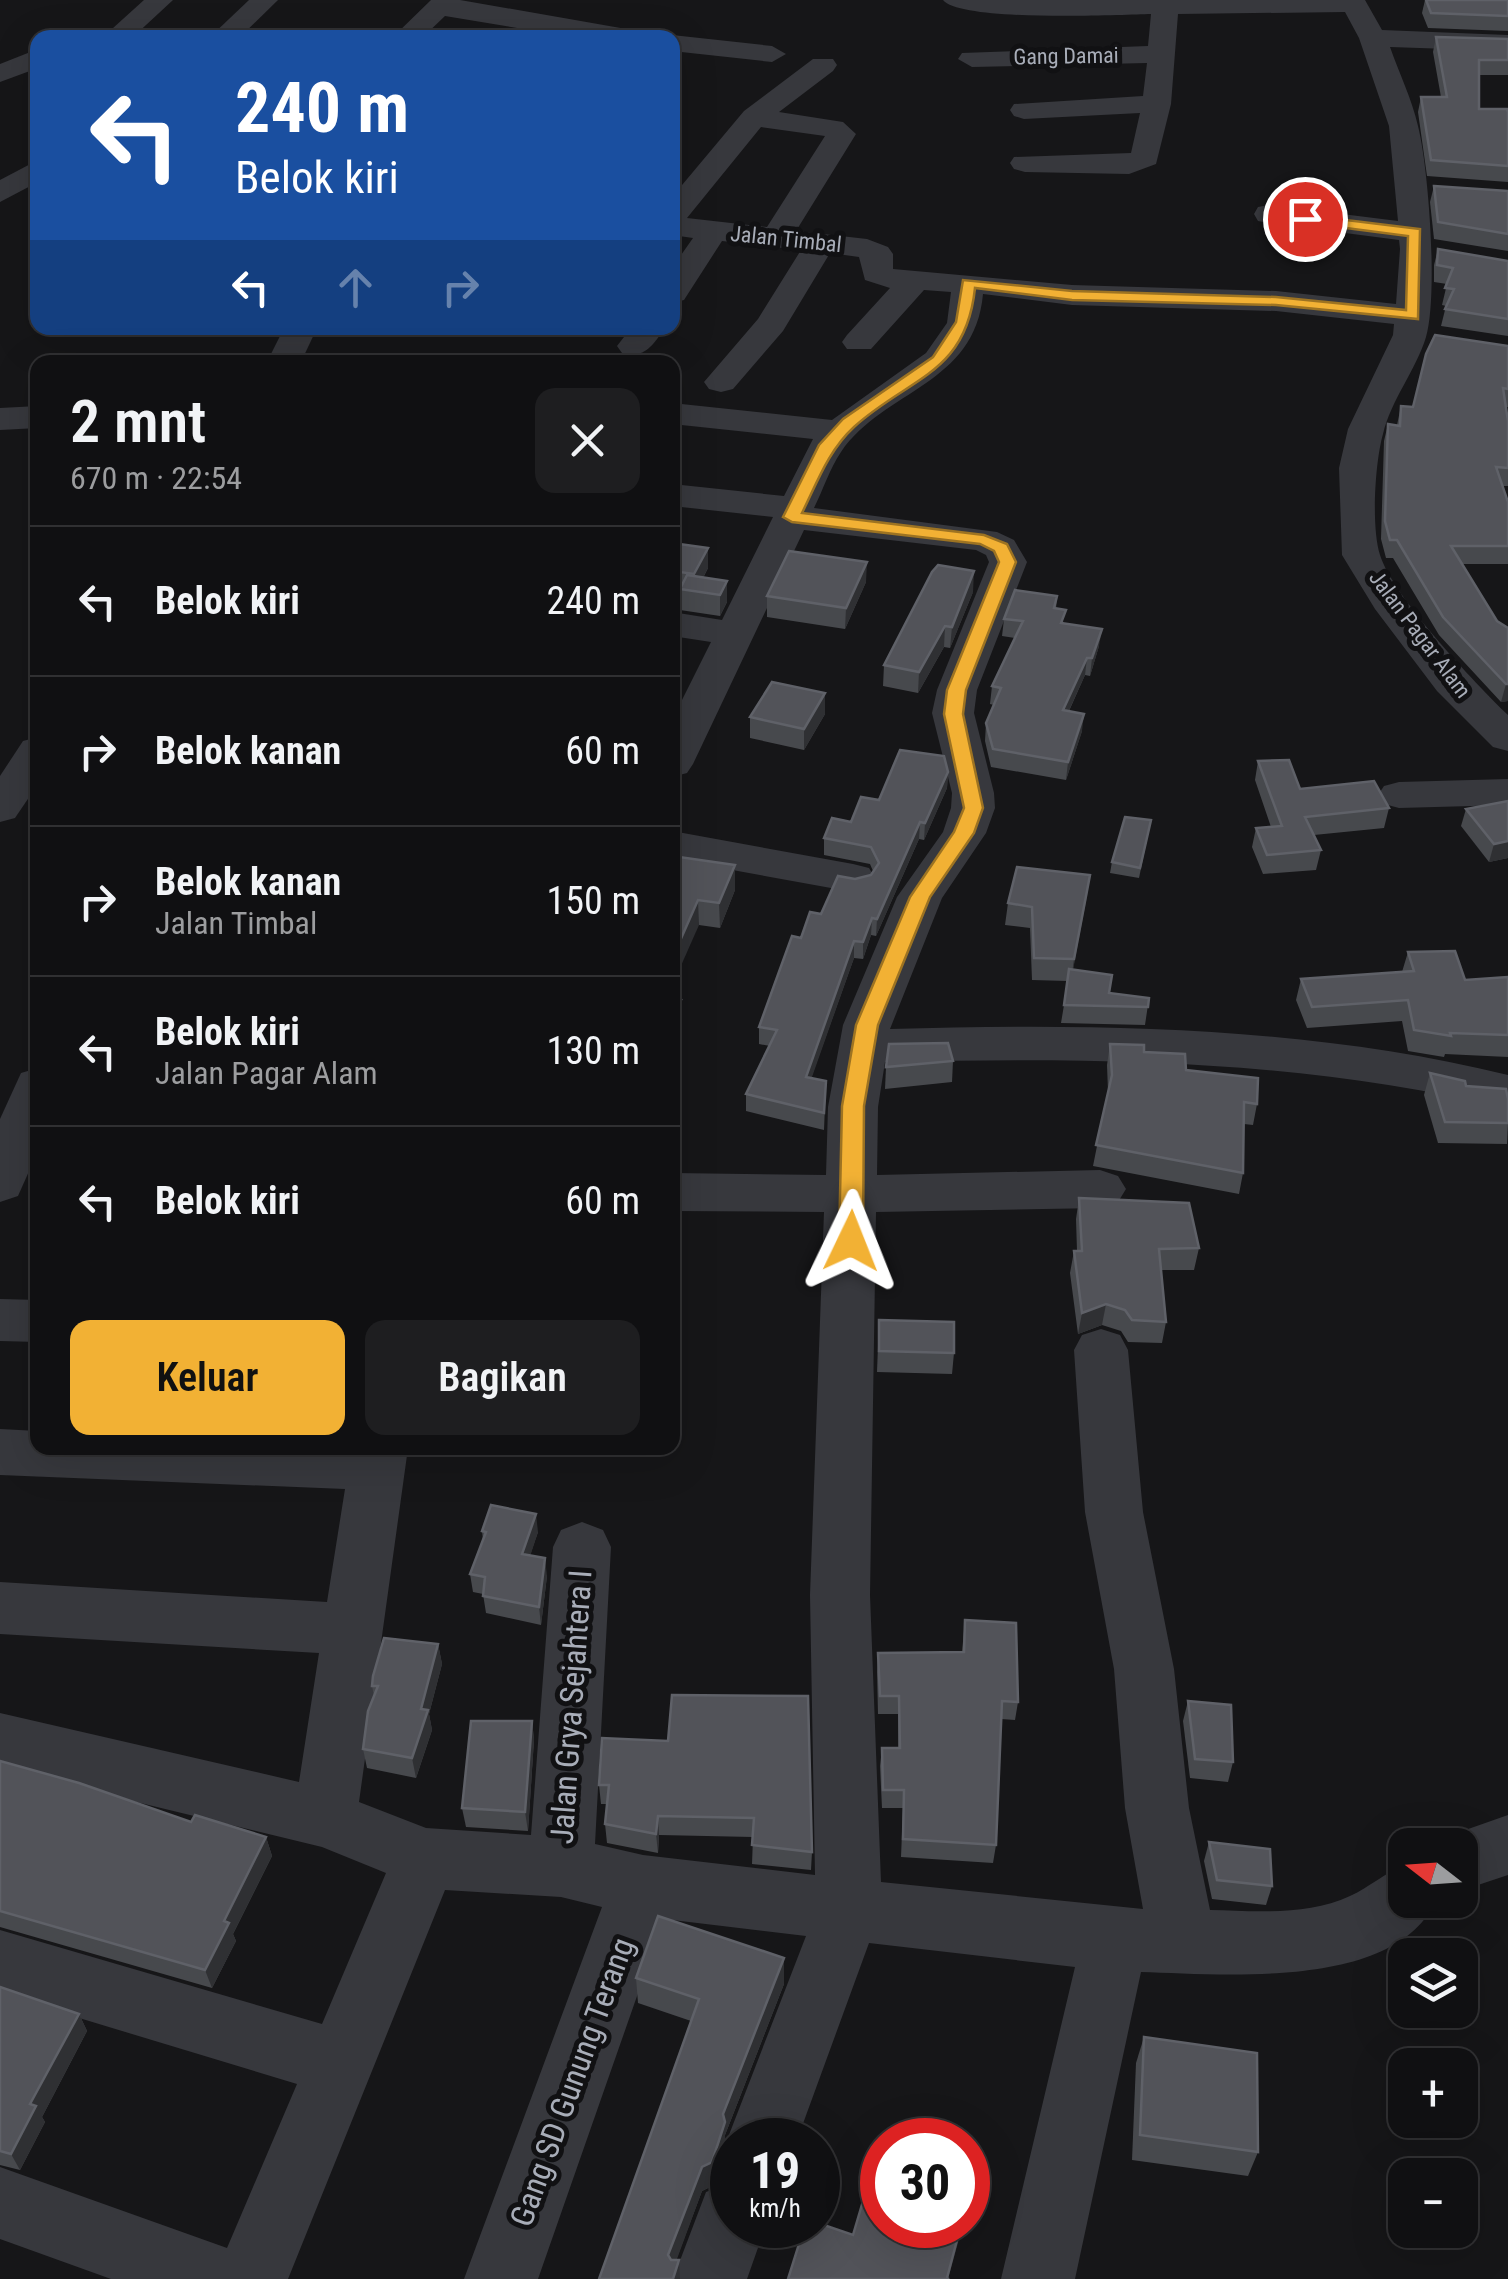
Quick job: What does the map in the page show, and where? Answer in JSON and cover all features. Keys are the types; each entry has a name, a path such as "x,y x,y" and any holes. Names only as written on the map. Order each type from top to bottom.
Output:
{"street":[{"path":"124,30 160,0"},
{"path":"231,30 265,0"},
{"path":"526,22 552,0"},
{"name":"Gang Damai","path":"956,0 1025,8 1353,2"},
{"name":"Jalan Pagar Alam","path":"1353,2 1373,38 1422,188 1415,240 1422,330 1366,429 1357,468 1361,555 1451,682 1508,738"},
{"path":"414,30 443,4 579,30"},
{"path":"1025,163 1138,162 1145,158 1156,104 1165,8"},
{"path":"1373,38 1508,43"},
{"path":"680,50 772,54"},
{"path":"680,53 730,72"},
{"name":"Gang Damai","path":"972,59 1161,54"},
{"path":"0,74 30,61"},
{"path":"680,207 754,118 823,64"},
{"path":"1024,110 1156,104"},
{"path":"754,118 833,128 841,134 776,238"},
{"path":"0,163 30,168"},
{"path":"0,194 30,174"},
{"path":"1269,214 1415,240 1452,255"},
{"name":"Jalan Timbal","path":"680,227 874,250 879,276 1072,295 1276,301 1422,330"},
{"path":"680,280 713,232"},
{"path":"721,382 772,324 820,243"},
{"path":"858,342 915,280"},
{"path":"680,748 833,440 938,360 964,322 968,283"},
{"path":"680,414 833,440"},
{"path":"0,419 30,417"},
{"path":"680,429 833,440"},
{"path":"680,496 984,540 1001,548 1008,562 955,702 954,714 974,808 964,833 920,897 867,1025 853,1106 840,1596 850,1909 770,2118"},
{"path":"680,625 737,634"},
{"path":"30,762 0,808 30,813"},
{"path":"1399,794 1508,792"},
{"path":"680,846 853,878"},
{"path":"864,1046 1029,1040 1260,1052 1440,1076 1508,1092"},
{"path":"0,1080 30,1085"},
{"path":"30,1105 0,1184 30,1186"},
{"path":"680,1192 1100,1190"},
{"path":"0,1320 30,1320"},
{"path":"1101,1350 1114,1512 1144,1669 1156,1808 1184,1943"},
{"path":"0,1452 30,1452"},
{"path":"227,1455 378,1457 325,1818"},
{"name":"Jalan Grya Sejahtera I","path":"561,1867 582,1546"},
{"path":"0,1608 352,1629"},
{"path":"0,1741 325,1818 425,1858 561,1867 643,1886 1115,1940 1184,1943 1291,1943 1366,1924 1388,1908"},
{"path":"1478,1855 1508,1845"},
{"path":"251,2279 425,1858"},
{"name":"Gang SD Gunung Terang","path":"501,2279 643,1886"},
{"path":"1038,2279 1115,1940"},
{"path":"0,1962 340,2063"},
{"path":"0,2203 212,2279"},
{"path":"710,2279 721,2248"}],"building":[{"path":"1426,0 1508,0 1508,16 1431,13"},
{"path":"1436,37 1508,39 1508,60 1479,60 1479,109 1507,109 1508,166 1431,160 1421,97 1447,97"},
{"path":"1434,186 1508,191 1508,234 1438,222"},
{"path":"1438,249 1508,261 1508,319 1445,309 1454,289 1445,288 1453,268 1437,265"},
{"path":"1435,335 1508,346 1508,389 1503,388 1508,468 1496,467 1508,502 1508,546 1451,546 1497,621 1508,628 1508,684 1443,617 1397,540 1390,540 1385,521 1388,424 1400,426 1401,406 1413,407 1426,354"},
{"path":"680,544 708,548 694,574 680,572"},
{"path":"789,551 867,562 846,608 767,596"},
{"path":"938,565 974,571 952,627 945,626 919,672 884,665 932,572"},
{"path":"687,575 727,581 720,595 680,589"},
{"path":"1015,590 1057,596 1054,608 1066,610 1061,623 1102,629 1092,658 1087,658 1063,710 1084,714 1068,762 993,749 986,723 1001,688 992,686 1023,621 1004,619"},
{"path":"772,682 825,693 804,729 750,717"},
{"path":"900,750 944,756 948,772 925,823 920,822 877,919 872,918 863,942 854,941 806,1077 826,1081 824,1113 746,1094 777,1030 759,1027 792,936 801,938 810,912 821,914 838,876 855,879 871,875 879,863 871,847 824,838 832,818 851,822 861,797 879,800"},
{"path":"1289,760 1300,789 1374,781 1389,808 1305,817 1321,850 1267,855 1256,828 1282,826 1258,761"},
{"path":"1508,801 1508,841 1494,844 1466,809"},
{"path":"1125,817 1151,820 1140,868 1112,862"},
{"path":"680,857 735,865 719,903 698,900 680,941"},
{"path":"1017,867 1090,875 1074,959 1034,958 1032,907 1008,903"},
{"path":"1455,951 1465,980 1508,977 1508,1035 1450,1033 1451,1036 1414,1030 1408,1000 1312,1007 1301,979 1414,971 1408,952"},
{"path":"1069,969 1112,975 1109,993 1149,998 1148,1007 1064,1005"},
{"path":"948,1043 953,1061 886,1067 889,1044"},
{"path":"1110,1044 1144,1045 1144,1052 1185,1054 1186,1070 1258,1078 1257,1104 1244,1102 1243,1173 1096,1145 1112,1075"},
{"path":"1430,1073 1465,1081 1466,1086 1506,1089 1508,1123 1445,1122"},
{"path":"1079,1198 1189,1203 1199,1248 1159,1249 1166,1322 1132,1320 1125,1310 1106,1304 1082,1313 1074,1251 1082,1251"},
{"path":"879,1320 954,1322 954,1353 879,1351"},
{"path":"491,1505 536,1514 522,1554 545,1558 539,1607 483,1596 485,1577 470,1574 486,1532 482,1531"},
{"path":"965,1620 1016,1623 1018,1702 1002,1701 996,1845 903,1839 904,1790 883,1790 882,1748 900,1748 899,1696 880,1696 878,1653 964,1652"},
{"path":"384,1638 438,1644 421,1709 428,1710 412,1758 363,1749 368,1711 378,1686 372,1686 373,1676"},
{"path":"672,1695 808,1696 812,1852 752,1845 754,1818 658,1816 656,1834 605,1824 609,1785 599,1785 602,1738 668,1741"},
{"path":"1188,1701 1231,1705 1233,1762 1195,1759"},
{"path":"471,1721 532,1721 525,1812 462,1808"},
{"path":"0,1761 79,1783 191,1822 195,1815 266,1837 224,1921 229,1923 205,1970 0,1911"},
{"path":"1209,1842 1270,1849 1272,1886 1217,1880"},
{"path":"658,1916 784,1958 724,2118 710,2118 710,2163 702,2167 668,2255 671,2260 679,2260 673,2279 599,2279 699,1999 636,1978"},
{"path":"0,1987 79,2014 30,2104 36,2106 11,2154 0,2151"},
{"path":"1144,2037 1257,2053 1258,2152 1140,2135"},
{"path":"860,2211 860,2248 955,2248 949,2279 788,2279 798,2248 840,2248 840,2231 853,2235"}],"route":[{"path":"851,1241 853,1106 867,1025 920,897 964,833 974,808 954,714 957,690 1008,562 1001,548 984,540 792,517 825,448 849,423 938,360 964,322 968,283 1072,295 1276,301 1413,316 1415,232 1305,219"}]}
